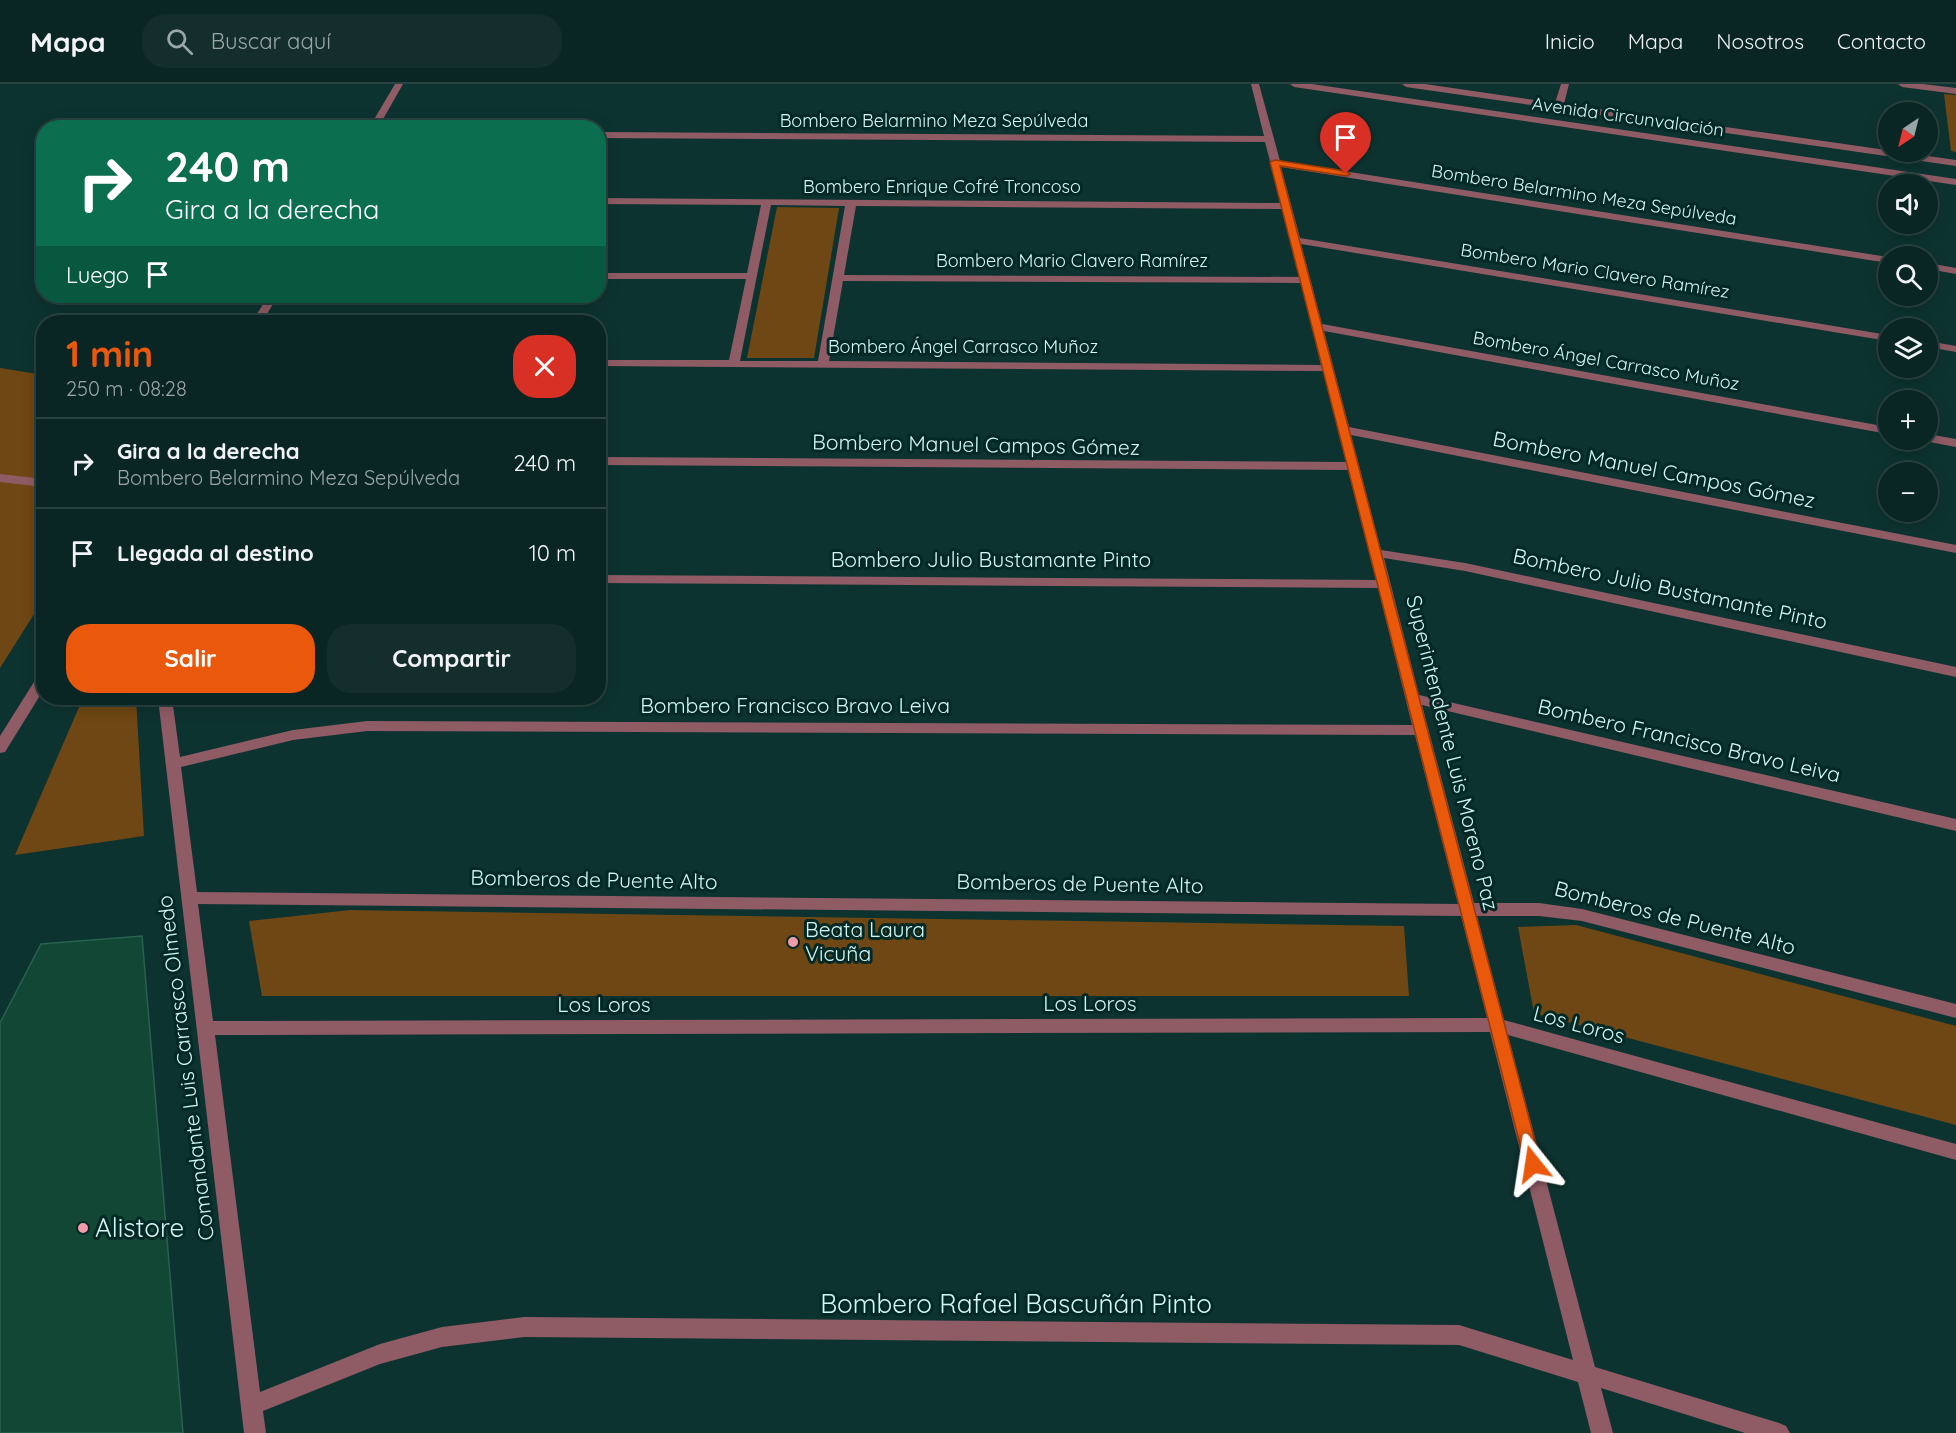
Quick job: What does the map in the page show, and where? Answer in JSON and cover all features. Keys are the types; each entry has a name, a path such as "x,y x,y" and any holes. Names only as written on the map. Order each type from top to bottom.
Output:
{"street":[{"path":"378,120 399,84"},
{"name":"Superintendente Luis Moreno Paz","path":"1255,84 1602,1433"},
{"name":"Avenida Circunvalación","path":"1294,84 1956,182"},
{"name":"Avenida Circunvalación","path":"1406,84 1956,163"},
{"path":"1558,106 1565,84"},
{"path":"1902,84 1956,91"},
{"name":"Bombero Belarmino Meza Sepúlveda","path":"606,135 1269,139"},
{"name":"Bombero Belarmino Meza Sepúlveda","path":"1275,162 1878,258"},
{"name":"Bombero Enrique Cofré Troncoso","path":"606,201 1286,206"},
{"path":"734,364 767,202"},
{"path":"823,364 851,203"},
{"name":"Bombero Mario Clavero Ramírez","path":"1295,240 1878,336"},
{"path":"1938,267 1956,270"},
{"path":"606,276 752,276"},
{"name":"Bombero Mario Clavero Ramírez","path":"838,278 1305,280"},
{"name":"Bombero Ángel Carrasco Muñoz","path":"1318,327 1878,429"},
{"path":"1938,346 1956,349"},
{"name":"Bombero Ángel Carrasco Muñoz","path":"606,363 1328,368"},
{"name":"Bombero Manuel Campos Gómez","path":"1344,430 1956,549"},
{"path":"1938,440 1956,443"},
{"name":"Bombero Manuel Campos Gómez","path":"606,461 1353,466"},
{"path":"0,478 36,482"},
{"name":"Bombero Julio Bustamante Pinto","path":"1375,553 1465,567 1956,672"},
{"name":"Bombero Julio Bustamante Pinto","path":"606,579 1384,584"},
{"path":"0,748 36,690"},
{"name":"Bombero Francisco Bravo Leiva","path":"1413,698 1956,825"},
{"name":"Comandante Luis Carrasco Olmedo","path":"166,705 255,1433"},
{"name":"Bombero Francisco Bravo Leiva","path":"173,764 274,738 335,728 367,726 1421,730"},
{"name":"Bomberos de Puente Alto","path":"190,898 1559,909 1956,1011"},
{"name":"Los Loros","path":"206,1028 1497,1025 1956,1152"},
{"name":"Bombero Rafael Bascuñán Pinto","path":"251,1406 380,1354 442,1337 524,1327 1459,1335 1779,1433"}],"shaded area":[{"path":"1944,94 1956,95 1956,152 1951,151"},
{"path":"777,207 839,208 814,358 747,358"},
{"path":"0,368 36,374 36,611 0,668"},
{"path":"80,705 136,705 144,836 15,855"},
{"path":"350,910 1404,926 1409,996 262,996 249,921"},
{"path":"1576,925 1956,1026 1956,1125 1534,1013 1518,927"}],"building":[{"name":"Alistore","path":"142,936 183,1433 0,1433 0,1023 41,944"}],"place":[{"name":"Beata Laura Vicuña","path":"793,942"},
{"name":"Alistore","path":"83,1228"}],"route":[{"path":"1346,174 1275,162 1533,1164"}]}
